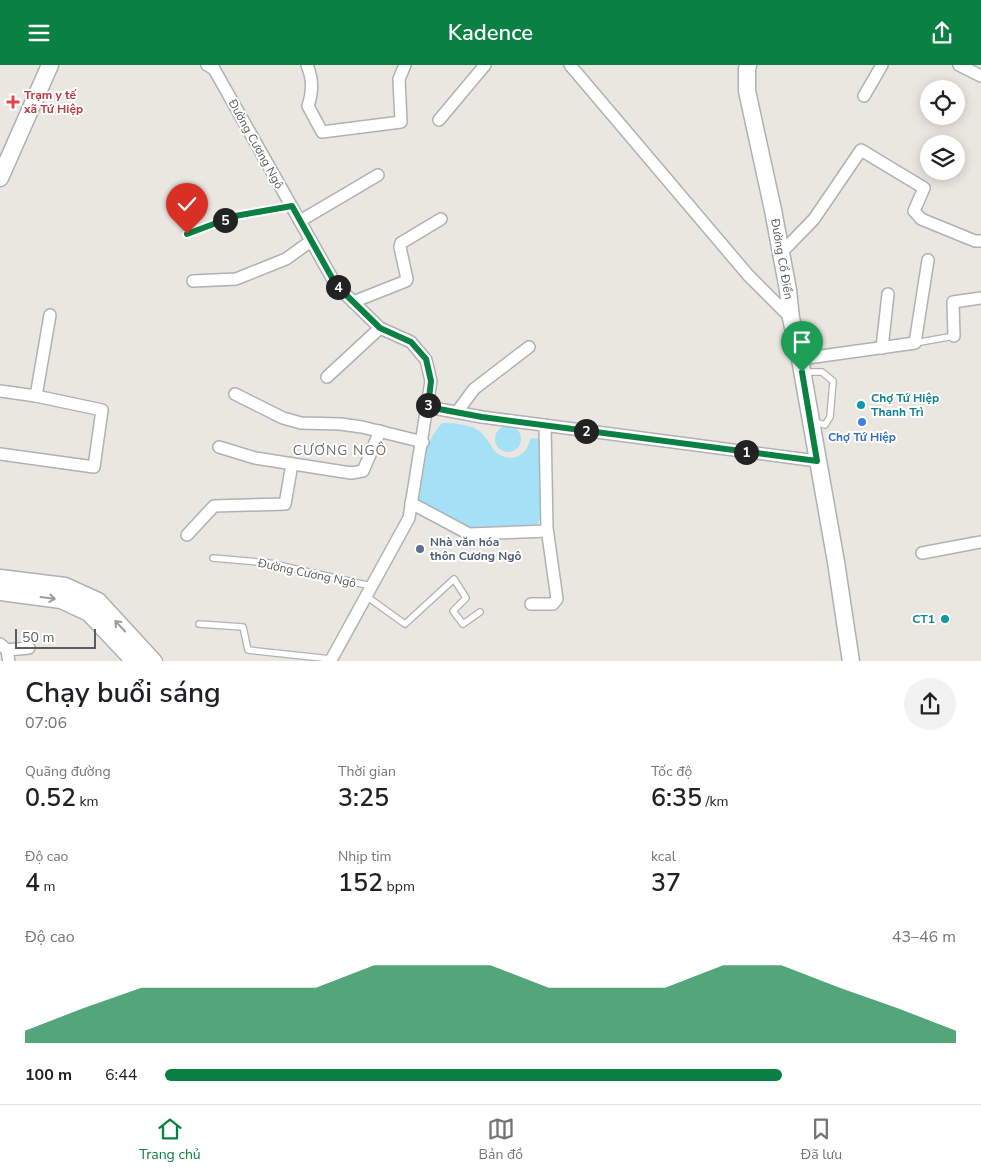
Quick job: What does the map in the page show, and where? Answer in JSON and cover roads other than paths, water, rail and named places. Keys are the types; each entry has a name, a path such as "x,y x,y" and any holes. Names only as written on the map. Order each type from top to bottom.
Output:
{"street":[{"path":"0,178 50,65"},
{"name":"Đường Cương Ngô","path":"207,65 214,69 336,285 380,328 411,342 426,359 431,381 423,441 409,517 330,660"},
{"path":"307,65 313,93 308,106 322,132 401,122 399,79 405,65"},
{"path":"439,120 485,65"},
{"path":"570,65 748,275 791,318"},
{"name":"Đường Cổ Điển","path":"748,65 747,91 782,253 791,318 836,561 851,661"},
{"path":"864,96 882,65"},
{"path":"959,65 981,77"},
{"path":"782,253 814,219 861,150 924,188 914,211 921,219 975,241 981,241"},
{"path":"300,221 378,175"},
{"path":"353,301 406,281 400,247 401,243 441,219"},
{"path":"193,281 236,279 286,259 311,241"},
{"path":"801,365 882,347 915,343 928,260"},
{"path":"882,347 888,294"},
{"path":"954,336 953,302 981,298"},
{"path":"36,396 50,315"},
{"path":"328,377 380,328"},
{"path":"457,412 474,389 529,347"},
{"path":"0,391 36,396 102,410 94,467 0,454"},
{"path":"235,394 283,418 301,423 340,424 423,441"},
{"path":"428,407 545,425 817,461"},
{"path":"531,604 554,604 557,599 547,531 545,425"},
{"path":"219,447 255,458 351,473 364,471 380,431"},
{"path":"187,535 214,506 285,504 292,464"},
{"path":"411,503 469,534 547,531"},
{"path":"922,553 981,542"},
{"path":"0,578 65,586 135,661"},
{"path":"0,592 61,600 75,598 98,601 154,661"},
{"path":"5,652 29,648"}],"lane":[{"path":"187,234 235,216 292,206"},
{"path":"915,343 954,336"},
{"path":"801,365 822,372 833,381 830,417 825,425 810,421"},
{"name":"Đường Cương Ngô","path":"213,558 269,563 369,591 406,624 454,579 466,598 453,611 463,624 480,612"},
{"name":"Đường Cương Ngô","path":"199,624 243,627 248,649 330,660"}],"water":[{"path":"442,423 464,425 476,429 497,453 509,458 521,455 531,438 539,439 543,504 538,524 464,529 418,500 425,453 432,437"},
{"path":"508,426 517,430 521,439 517,448 508,452 499,448 495,439 499,430"}],"place":[{"name":"Trạm y tế xã Tứ Hiệp","path":"13,102"},
{"name":"Chợ Tứ Hiệp Thanh Trì","path":"861,405"},
{"name":"Chợ Tứ Hiệp","path":"862,422"},
{"name":"Nhà văn hóa thôn Cương Ngô","path":"420,549"},
{"name":"CT1","path":"945,619"}],"district":[{"name":"CƯƠNG NGÔ","path":"340,450"}]}
